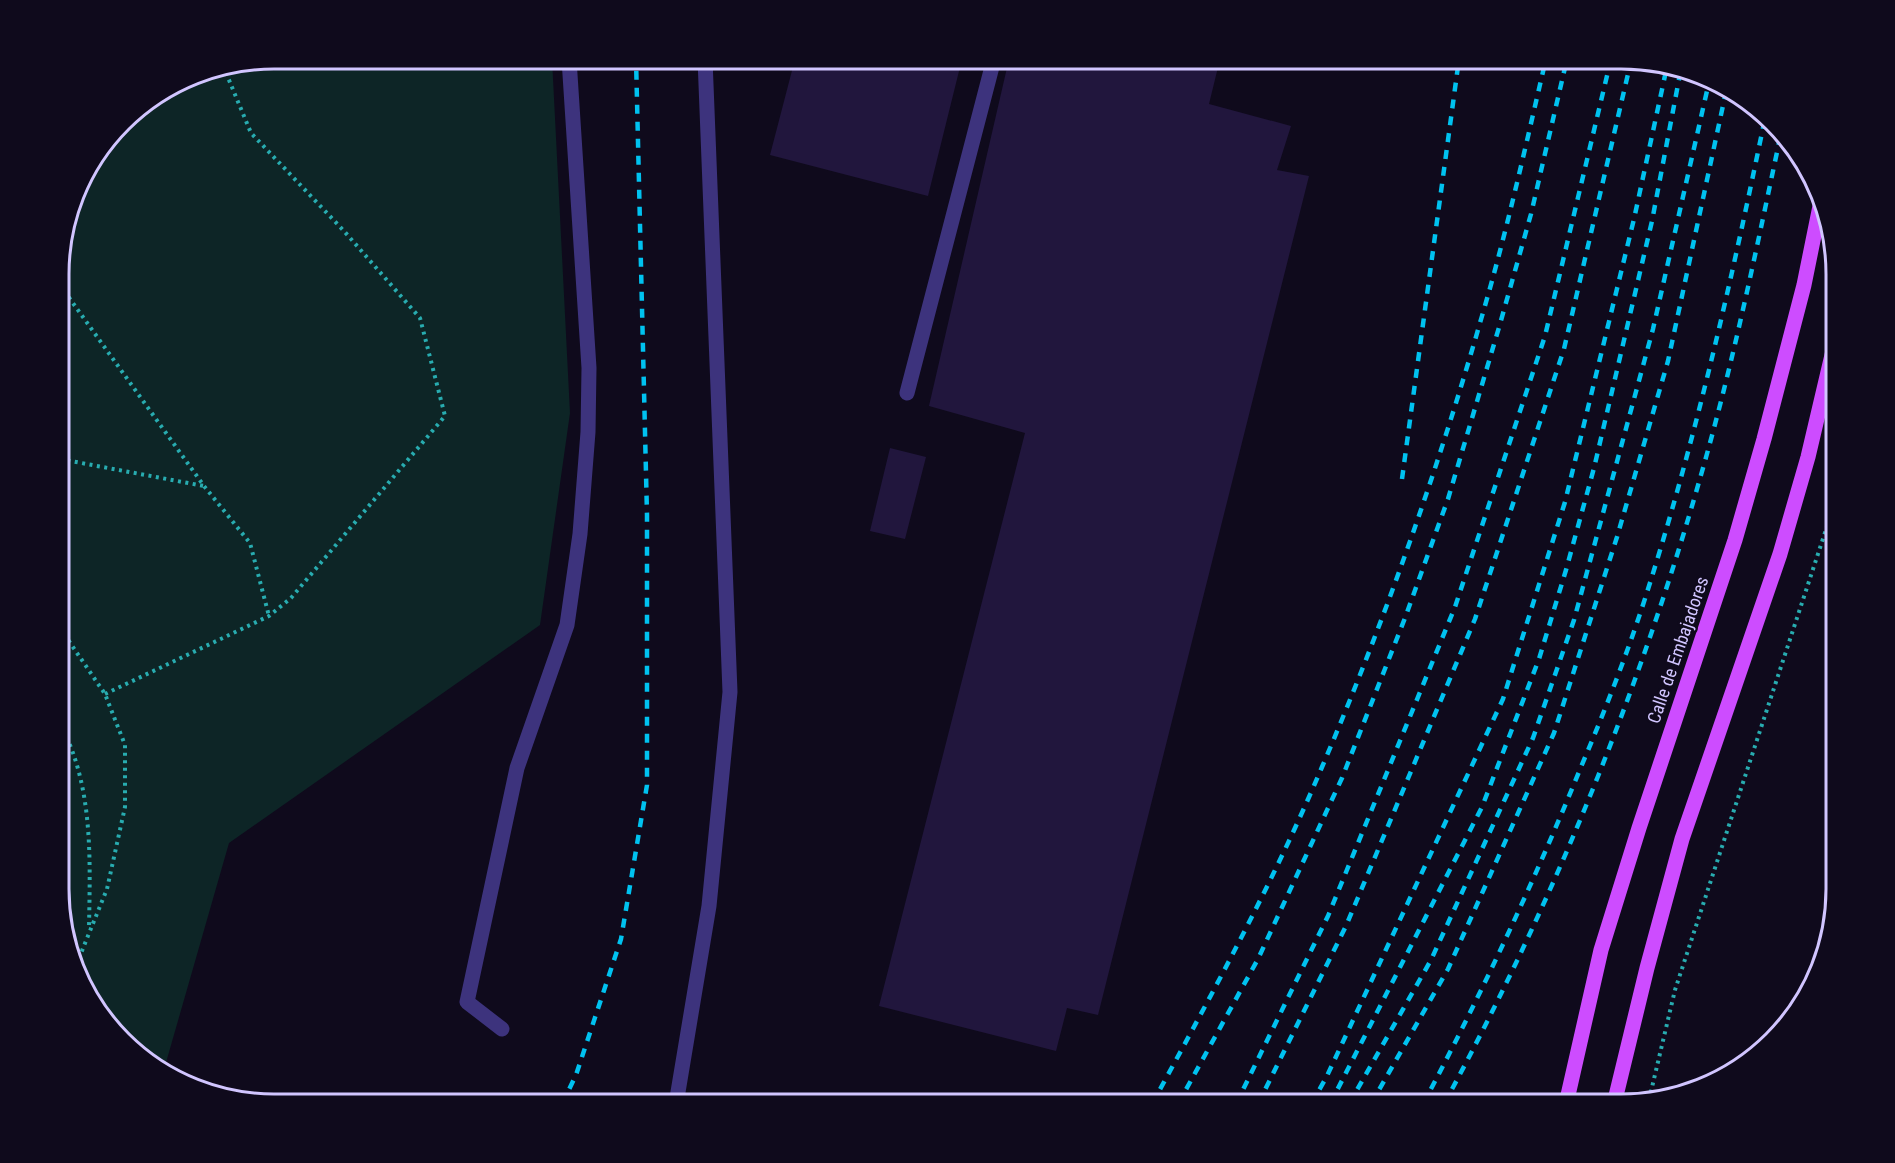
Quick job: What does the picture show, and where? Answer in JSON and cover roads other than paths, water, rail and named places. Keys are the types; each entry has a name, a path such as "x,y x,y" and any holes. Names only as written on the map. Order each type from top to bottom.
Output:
{"main road":[{"name":"Calle de Embajadores","path":"1568,1094 1601,950 1642,817 1736,540 1804,285 1818,218"},
{"path":"1616,1094 1682,839 1780,554 1808,457 1826,380"}],"lane":[{"path":"502,1029 467,1002 517,768 567,625 580,534 588,432 589,368 570,69"},
{"path":"678,1094 709,906 730,692 705,69"},
{"path":"907,393 991,69"}],"railway":[{"path":"567,1094 576,1075 621,939 647,785 647,515 636,69"},
{"path":"1402,479 1458,69"},
{"path":"1157,1094 1219,980 1283,853 1345,712 1389,600 1429,487 1482,316 1508,220 1544,69"},
{"path":"1184,1094 1258,959 1342,778 1405,618 1448,499 1500,324 1531,214 1565,69"},
{"path":"1241,1094 1328,916 1455,607 1545,336 1609,69"},
{"path":"1263,1094 1346,926 1475,619 1564,349 1629,70"},
{"path":"1317,1094 1503,699 1565,502 1634,219 1665,74"},
{"path":"1335,1094 1482,807 1539,659 1594,468 1652,221 1679,78"},
{"path":"1355,1094 1431,960 1533,738 1574,620 1653,329 1707,89"},
{"path":"1377,1094 1448,969 1554,733 1617,537 1668,361 1725,97"},
{"path":"1428,1094 1526,895 1590,745 1634,632 1698,414 1763,127"},
{"path":"1449,1094 1484,1029 1556,875 1590,797 1650,637 1677,556 1713,433 1744,307 1779,143"}]}
